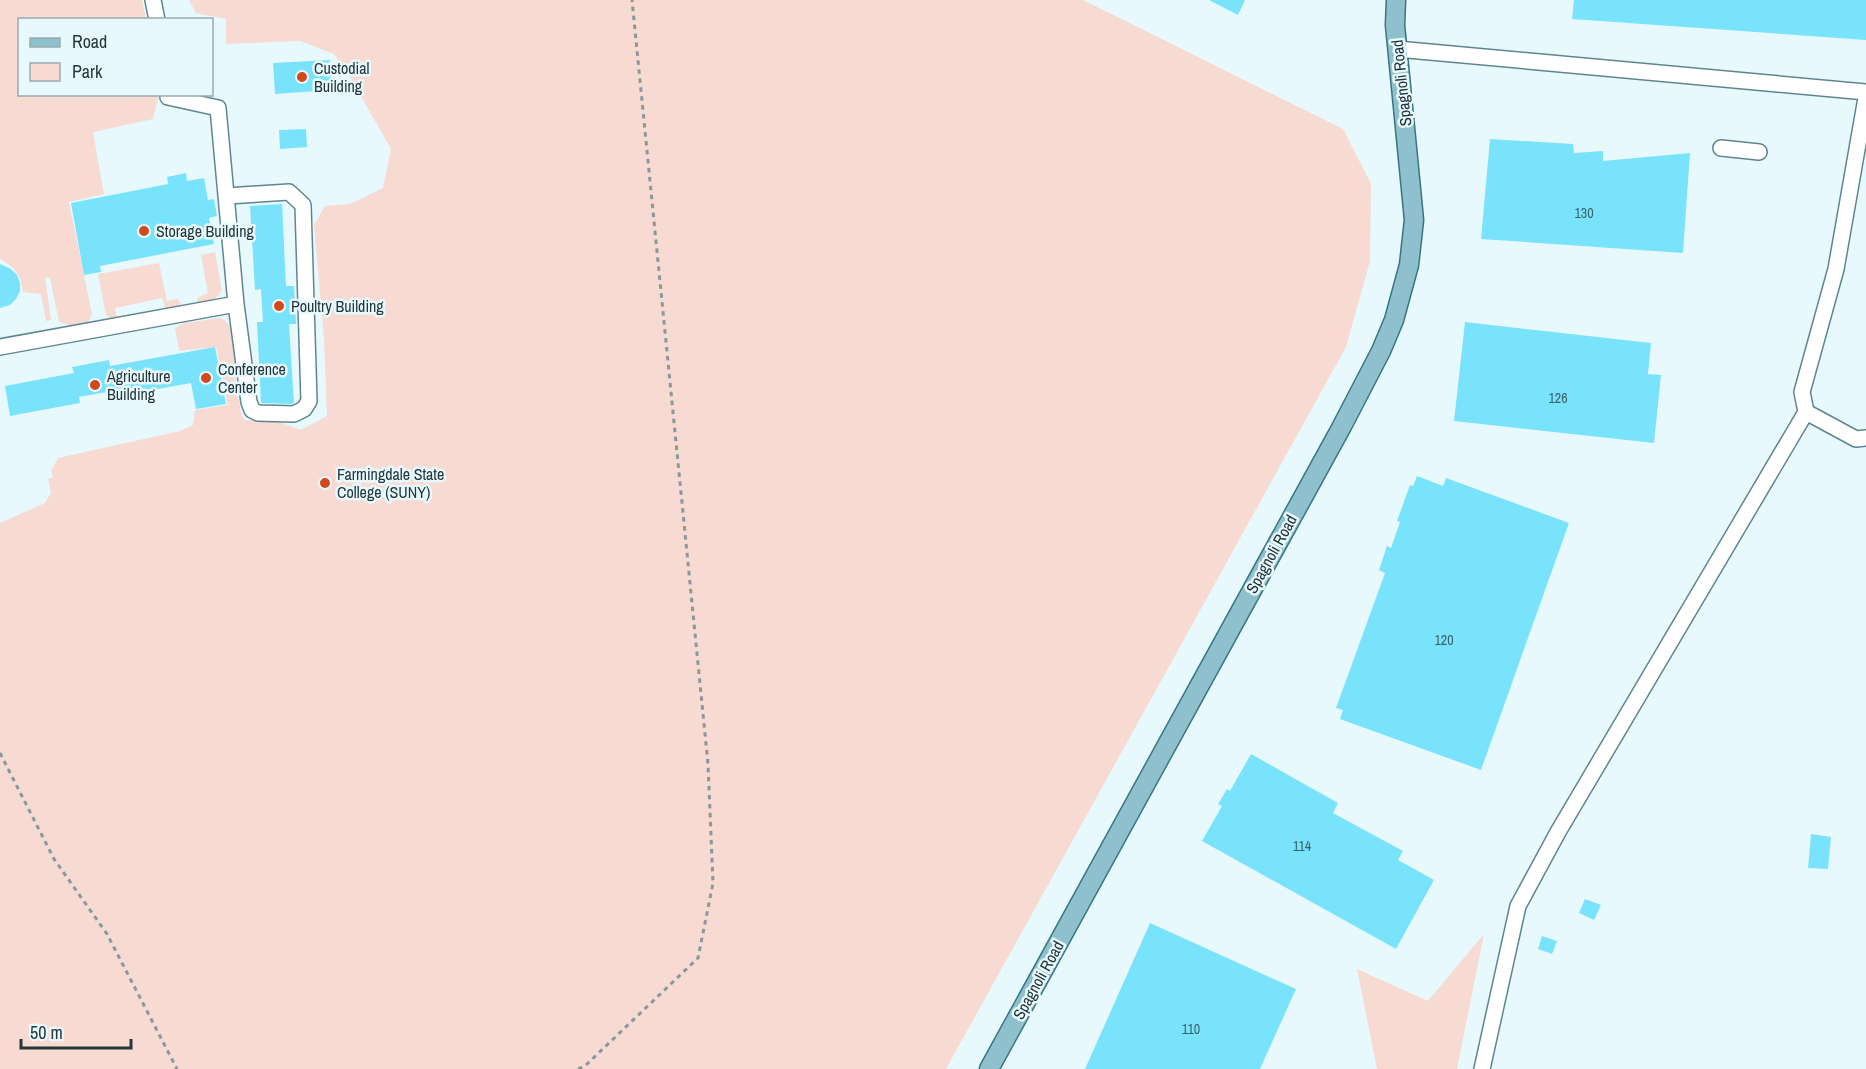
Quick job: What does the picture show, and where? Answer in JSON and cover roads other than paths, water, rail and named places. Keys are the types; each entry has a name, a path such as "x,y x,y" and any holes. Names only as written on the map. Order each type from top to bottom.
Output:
{"main road":[{"name":"Spagnoli Road","path":"989,1069 1341,428 1394,320 1409,266 1413,220 1395,25 1396,0"}],"street":[{"path":"153,0 157,18"},
{"path":"1398,49 1866,92"},
{"path":"168,96 218,108 236,304 249,402 252,410 258,413 294,414 304,410 309,401 303,205 289,192 227,196"},
{"path":"1482,1069 1518,906 1570,811 1806,412 1802,392 1836,269 1866,99"},
{"path":"1721,148 1759,152"},
{"path":"0,346 236,304"},
{"path":"1806,412 1856,439 1866,438"}],"place":[{"name":"Custodial Building","path":"302,77"},
{"name":"Storage Building","path":"144,231"},
{"name":"Poultry Building","path":"279,306"},
{"name":"Conference Center","path":"206,378"},
{"name":"Agriculture Building","path":"95,385"},
{"name":"Farmingdale State College (SUNY)","path":"325,483"}]}
